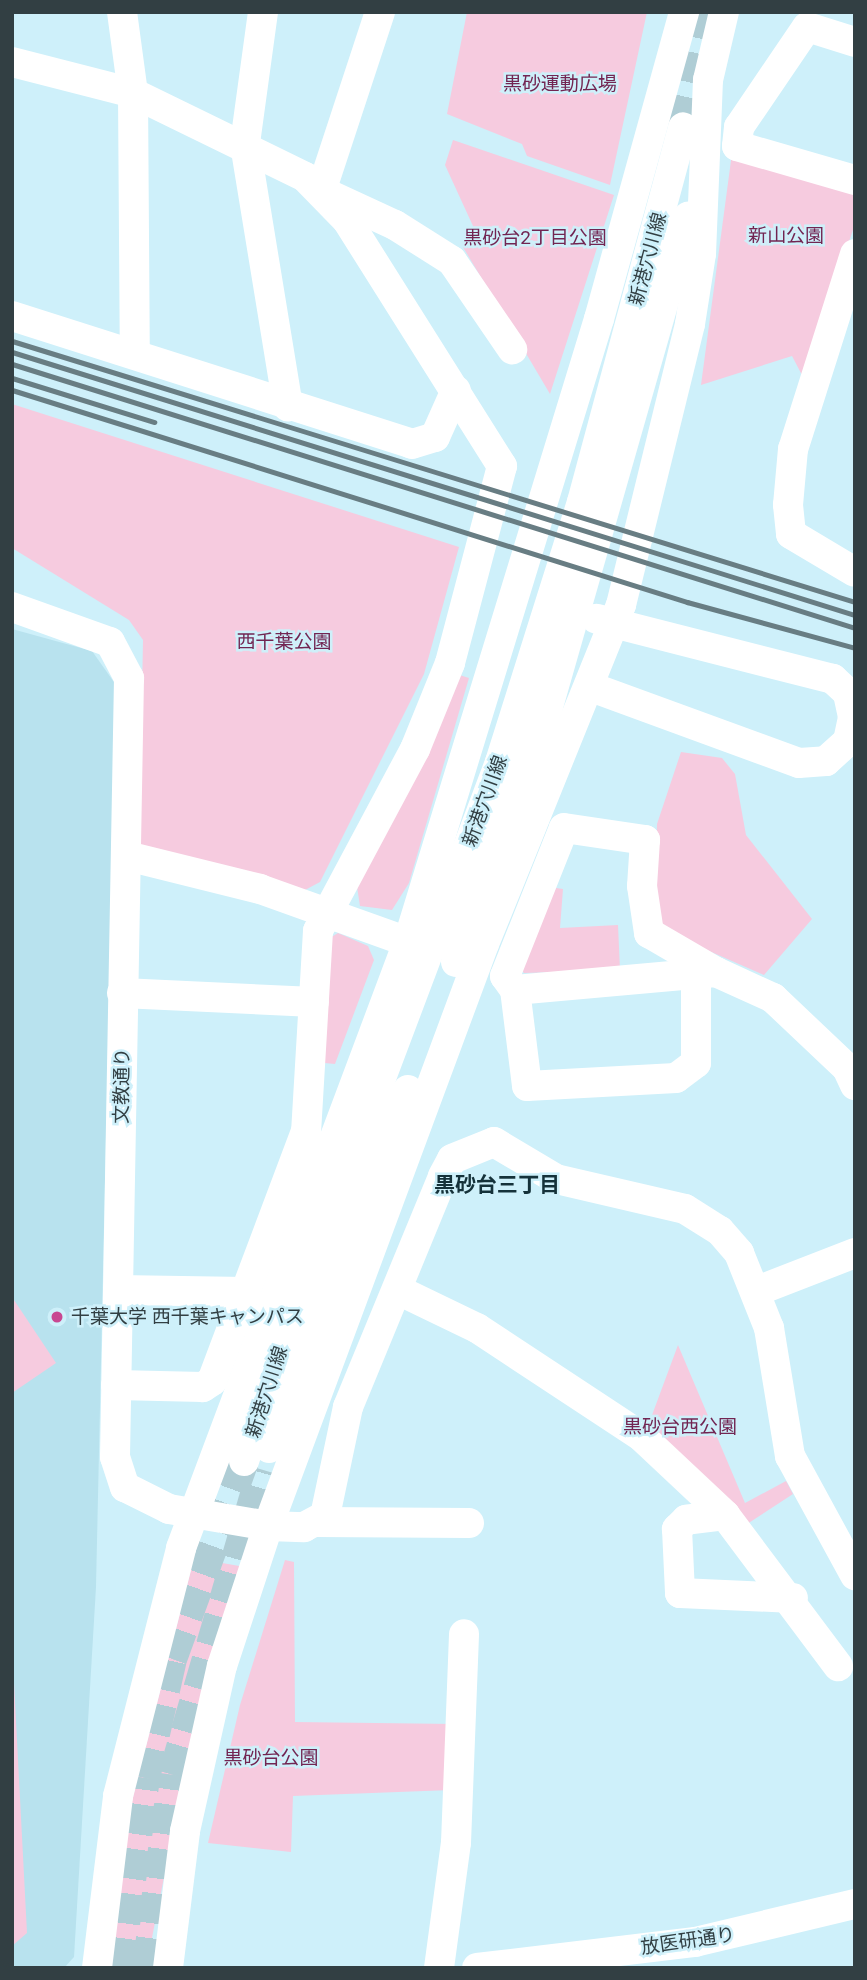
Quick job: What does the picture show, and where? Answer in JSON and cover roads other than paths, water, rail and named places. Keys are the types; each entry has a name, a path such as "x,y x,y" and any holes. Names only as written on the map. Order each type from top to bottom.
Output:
{"street":[{"path":"122,12 133,93 135,354"},
{"path":"263,12 245,144 288,406"},
{"path":"97,1968 118,1796 144,1675 193,1513 408,942 515,595 684,12"},
{"path":"168,1968 185,1831 216,1692 268,1526 484,944 592,687 621,605 690,324 701,254 708,80 724,12"},
{"path":"321,191 377,13"},
{"path":"852,35 807,27 739,127 737,146 855,180"},
{"path":"12,62 133,93 245,144 321,191 395,225 452,261 512,349"},
{"name":"新港穴川線","path":"683,127 582,502 500,762 297,1301 253,1466 548,707 688,217"},
{"path":"116,1385 203,1387 212,1381 306,1131 318,931 415,749 450,663 501,482 492,445 347,220 321,191"},
{"path":"855,254 847,308 793,449 788,505 792,534 855,572"},
{"path":"12,316 288,406 427,444 456,390"},
{"path":"515,595 655,636 833,680 848,693 853,717 848,741 826,761 799,763 592,687"},
{"name":"文教通り","path":"12,607 89,631 122,658 129,678 115,1457 125,1487 151,1503 268,1526 317,1522 469,1523"},
{"path":"706,975 696,1063 676,1078 527,1086 515,990 505,976 564,828 645,840 642,886 649,933 706,975 773,998 847,1068 855,1085"},
{"path":"127,856 330,912 408,942"},
{"path":"515,990 706,975"},
{"path":"122,993 314,1002"},
{"path":"317,1522 333,1499 334,1459 348,1407 452,1159 494,1142 556,1179 685,1209 720,1231 757,1292 776,1361 790,1456 855,1575"},
{"path":"757,1292 855,1253"},
{"path":"118,1290 246,1292"},
{"path":"398,1290 477,1328 642,1437 725,1515 793,1598 838,1666"},
{"path":"725,1515 686,1520 677,1529 680,1593 793,1598"},
{"path":"439,1968 456,1843 464,1634"},
{"name":"放医研通り","path":"477,1968 720,1937 855,1904"}],"tunnel":[{"path":"683,127 709,12"},
{"path":"119,1968 145,1778 172,1659 244,1461"},
{"path":"147,1968 173,1775 262,1470"}],"railway":[{"path":"12,341 855,602"},
{"path":"12,352 855,615"},
{"path":"12,364 855,628"},
{"path":"12,378 154,422"},
{"path":"12,390 687,602 855,648"}],"place":[{"name":"千葉大学 西千葉キャンパス","path":"57,1317"}],"district":[{"name":"黒砂台三丁目","path":"497,1185"}],"park label":[{"name":"黒砂運動広場","path":"560,84"},
{"name":"新山公園","path":"786,236"},
{"name":"黒砂台2丁目公園","path":"535,238"},
{"name":"西千葉公園","path":"284,642"},
{"name":"黒砂台西公園","path":"680,1427"},
{"name":"黒砂台公園","path":"271,1758"}]}
